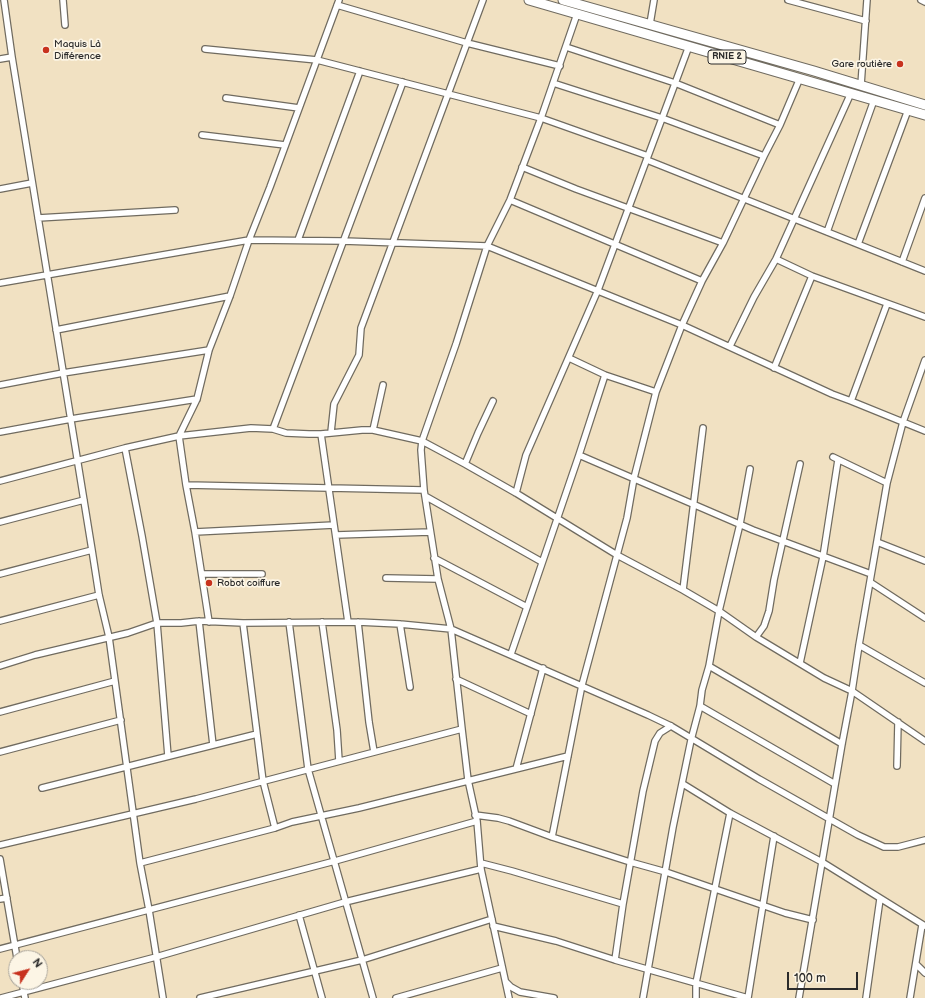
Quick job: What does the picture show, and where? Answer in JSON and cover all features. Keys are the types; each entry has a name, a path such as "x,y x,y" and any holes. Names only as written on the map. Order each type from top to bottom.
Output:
{"main road":[{"name":"RNIE 2","path":"529,0 925,115"},
{"name":"RNIE 2","path":"564,0 861,85 925,105"}],"street":[{"path":"4,0 32,183 72,419 99,595 109,637 140,863 163,998"},
{"path":"63,0 65,25"},
{"path":"331,432 334,404 359,355 362,328 392,243 416,184 483,0"},
{"path":"650,24 654,0"},
{"path":"788,0 866,21"},
{"path":"861,85 867,0"},
{"path":"921,0 925,2"},
{"path":"209,622 179,436 197,398 209,350 338,3 467,43 560,66"},
{"path":"509,998 481,866 477,821 468,780 451,629 438,579 424,493 421,462 422,440 459,336 487,246 510,200 578,14"},
{"path":"516,493 526,455 598,290 689,46"},
{"path":"566,48 675,83 780,125"},
{"path":"205,49 317,60 541,118 648,158 925,271"},
{"path":"0,59 12,57"},
{"path":"298,240 360,71"},
{"path":"552,837 582,685 618,556 634,478 656,392 682,325 702,281 780,125 800,78"},
{"path":"273,429 404,82"},
{"path":"553,83 662,118 764,156"},
{"path":"730,346 754,297 776,259 851,93"},
{"path":"226,98 299,108"},
{"path":"827,232 874,100"},
{"path":"858,244 908,110"},
{"path":"202,135 285,145"},
{"path":"522,167 576,189 722,243"},
{"path":"0,189 32,183"},
{"path":"902,262 925,198"},
{"path":"510,200 702,281"},
{"path":"38,218 175,210"},
{"path":"0,283 249,240 344,241 487,246 682,325 832,394 925,431"},
{"path":"776,259 812,276 925,317"},
{"path":"774,368 812,276"},
{"path":"56,330 230,296"},
{"path":"851,401 886,304"},
{"path":"0,385 63,373 209,350"},
{"path":"569,358 605,374 656,392"},
{"path":"799,998 887,483 903,422 925,360"},
{"path":"511,654 605,374"},
{"path":"374,430 383,385"},
{"path":"0,432 197,398"},
{"path":"465,464 493,401"},
{"path":"0,481 125,448 179,436 251,428 273,429 286,433 321,434 331,432 374,430 422,440 516,493 618,556 683,590 719,611 756,637 824,678 852,691 925,740"},
{"path":"683,590 703,428"},
{"path":"321,434 348,622"},
{"path":"125,448 157,623 168,756"},
{"path":"579,455 740,524 823,557 871,574"},
{"path":"800,663 823,557 836,458 887,483"},
{"path":"756,637 762,631 772,599 774,580 800,464"},
{"path":"643,998 673,827 691,740 700,706 702,690 709,666 719,611 740,524 750,469"},
{"path":"186,485 329,488 424,493 542,562"},
{"path":"0,522 84,500"},
{"path":"195,532 334,525"},
{"path":"336,535 430,532"},
{"path":"877,542 925,561"},
{"path":"0,574 92,550"},
{"path":"434,558 527,607"},
{"path":"202,574 262,574"},
{"path":"386,578 438,579"},
{"path":"870,582 925,618"},
{"path":"0,621 99,595"},
{"path":"199,621 213,745"},
{"path":"0,666 35,655 128,633 157,623 199,621 243,624 358,622 451,629 582,685 671,726 691,740 759,779 858,835 884,847 898,847 925,840"},
{"path":"289,622 308,769 373,998"},
{"path":"322,622 337,730 339,761"},
{"path":"358,622 369,722 374,752"},
{"path":"243,624 263,781 275,828"},
{"path":"400,624 410,687"},
{"path":"859,645 925,683"},
{"path":"709,666 842,744"},
{"path":"516,769 543,668"},
{"path":"456,679 531,714"},
{"path":"0,712 115,681"},
{"path":"700,706 835,784"},
{"path":"0,752 120,720"},
{"path":"897,766 898,722"},
{"path":"615,960 630,862 655,741 660,733 671,726"},
{"path":"0,845 196,799 462,729"},
{"path":"42,788 257,734"},
{"path":"140,863 305,819 321,817 568,756"},
{"path":"683,784 730,813 822,862 924,926 910,998"},
{"path":"696,998 696,983 730,813"},
{"path":"475,814 498,818 552,837 813,920"},
{"path":"0,949 335,861 477,821"},
{"path":"493,926 556,941 615,960 748,998 774,836"},
{"path":"0,859 16,950"},
{"path":"1,998 24,995 345,902 481,866 526,875 623,904"},
{"path":"0,900 7,898"},
{"path":"866,998 880,899"},
{"path":"299,915 322,998"},
{"path":"200,998 362,960 492,919"},
{"path":"916,964 925,973"},
{"path":"396,998 502,968"},
{"path":"505,981 511,987 520,992 535,996 554,998"}],"place":[{"name":"Maquis Là Différence","path":"46,50"},
{"name":"Gare routière","path":"900,64"},
{"name":"Robot coiffure","path":"209,583"}]}
